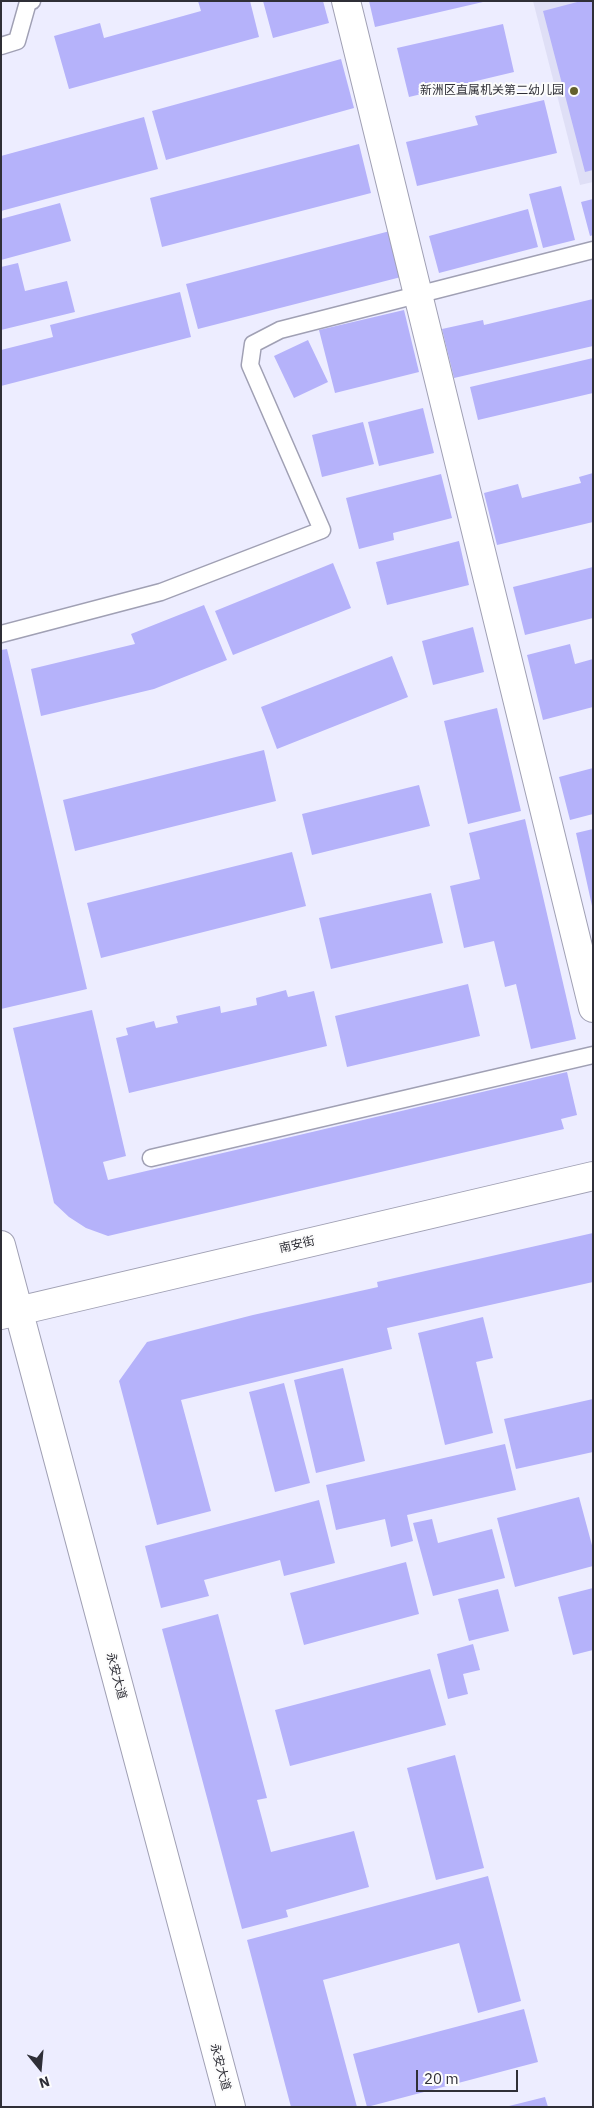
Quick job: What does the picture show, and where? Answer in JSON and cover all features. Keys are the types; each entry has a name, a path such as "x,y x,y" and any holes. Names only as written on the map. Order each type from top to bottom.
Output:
{"street":[{"path":"346,1 593,1008"},
{"name":"南安街","path":"10,1313 593,1176"},
{"name":"永安大道","path":"1,1245 10,1313 231,2107"}],"lane":[{"path":"1,46 17,42 28,2 32,1"},
{"path":"1,634 160,592 322,530 250,365 253,344 280,330 418,293 593,250"},
{"path":"151,1158 593,1055"}],"shaded area":[{"name":"新洲区直属机关第二幼儿园","path":"533,1 593,1 593,182 580,185"}],"building":[{"path":"198,1 250,1 259,37 69,89 54,36 100,23 104,38 201,11"},
{"path":"263,1 323,1 329,23 273,38"},
{"path":"369,1 483,1 483,2 375,27"},
{"name":"新洲区直属机关第二幼儿园","path":"581,1 593,1 593,170 585,172 543,11"},
{"path":"503,24 514,72 409,97 397,48"},
{"path":"341,59 354,108 166,160 152,111"},
{"path":"544,100 557,153 417,186 406,142 478,125 475,116"},
{"path":"144,117 158,169 1,211 1,156"},
{"path":"359,144 371,193 162,247 150,198"},
{"path":"561,186 575,240 543,248 529,194"},
{"path":"593,199 593,235 590,236 581,202"},
{"path":"60,203 71,241 1,260 1,219"},
{"path":"528,209 538,247 439,273 429,236"},
{"path":"390,231 401,277 198,329 186,284"},
{"path":"18,263 25,291 67,281 75,312 1,330 1,267"},
{"path":"180,292 191,337 1,386 1,350 53,337 50,325"},
{"path":"593,299 593,346 454,378 442,329 483,320 484,325"},
{"path":"404,310 419,372 335,393 319,330"},
{"path":"308,340 328,382 294,398 274,356"},
{"path":"593,358 593,393 478,420 470,387"},
{"path":"423,408 434,453 379,466 368,422"},
{"path":"363,422 374,464 322,477 312,435"},
{"path":"593,473 593,522 497,545 484,493 518,484 522,498 581,483 579,477"},
{"path":"441,474 452,518 393,533 394,540 359,549 346,498"},
{"path":"459,541 469,585 387,605 376,562"},
{"path":"333,563 351,608 233,655 215,611"},
{"path":"593,567 593,618 525,635 513,587"},
{"path":"204,605 227,660 154,689 41,716 31,669 135,644 131,634"},
{"path":"473,627 484,672 433,685 422,641"},
{"path":"570,644 575,664 593,659 593,707 543,720 527,655"},
{"path":"7,649 87,989 1,1009 1,650"},
{"path":"392,656 408,697 277,749 261,707"},
{"path":"497,708 521,811 468,824 444,721"},
{"path":"264,750 276,801 75,851 63,800"},
{"path":"593,768 593,814 570,820 559,777"},
{"path":"419,785 430,826 312,855 302,814"},
{"path":"525,819 576,1039 531,1049 516,984 505,987 494,941 464,948 450,886 480,879 469,833"},
{"path":"593,829 593,906 592,906 576,833"},
{"path":"292,852 306,906 101,958 87,903"},
{"path":"431,893 443,943 331,969 319,918"},
{"path":"468,984 480,1036 347,1067 335,1016"},
{"path":"286,990 288,997 314,991 327,1046 129,1093 116,1038 128,1035 126,1028 154,1021 156,1028 178,1023 176,1016 220,1006 221,1013 257,1005 256,998"},
{"path":"92,1010 126,1156 103,1162 108,1180 567,1072 577,1115 561,1119 564,1129 108,1236 86,1228 69,1217 54,1203 13,1028"},
{"path":"593,1233 593,1282 387,1328 392,1349 181,1400 211,1511 157,1525 119,1381 147,1342 253,1315 378,1287 377,1282"},
{"path":"483,1317 493,1358 476,1362 493,1433 445,1445 418,1333"},
{"path":"343,1368 365,1461 316,1473 294,1380"},
{"path":"284,1383 310,1483 275,1492 249,1392"},
{"path":"593,1399 593,1452 516,1469 504,1419"},
{"path":"505,1444 516,1490 407,1515 413,1541 391,1547 385,1519 336,1530 326,1485"},
{"path":"579,1497 593,1549 593,1566 515,1587 497,1518"},
{"path":"319,1500 335,1563 284,1576 280,1560 204,1580 209,1596 161,1608 145,1546"},
{"path":"432,1519 438,1543 492,1529 505,1578 433,1596 413,1523"},
{"path":"406,1562 419,1614 304,1645 290,1593"},
{"path":"593,1588 593,1650 573,1655 558,1597"},
{"path":"498,1589 509,1631 469,1641 458,1599"},
{"path":"218,1614 267,1798 257,1800 271,1852 354,1831 369,1887 286,1910 288,1917 242,1929 162,1629"},
{"path":"473,1644 480,1670 463,1674 468,1694 448,1699 437,1654"},
{"path":"430,1669 446,1725 290,1766 275,1710"},
{"path":"455,1755 484,1868 436,1880 407,1768"},
{"path":"488,1876 521,2001 478,2013 459,1943 323,1980 357,2107 291,2107 247,1940"},
{"path":"524,2009 538,2062 367,2107 353,2054"},
{"path":"545,2097 548,2107 509,2107 509,2106"}],"place":[{"name":"新洲区直属机关第二幼儿园","path":"574,91"}]}
